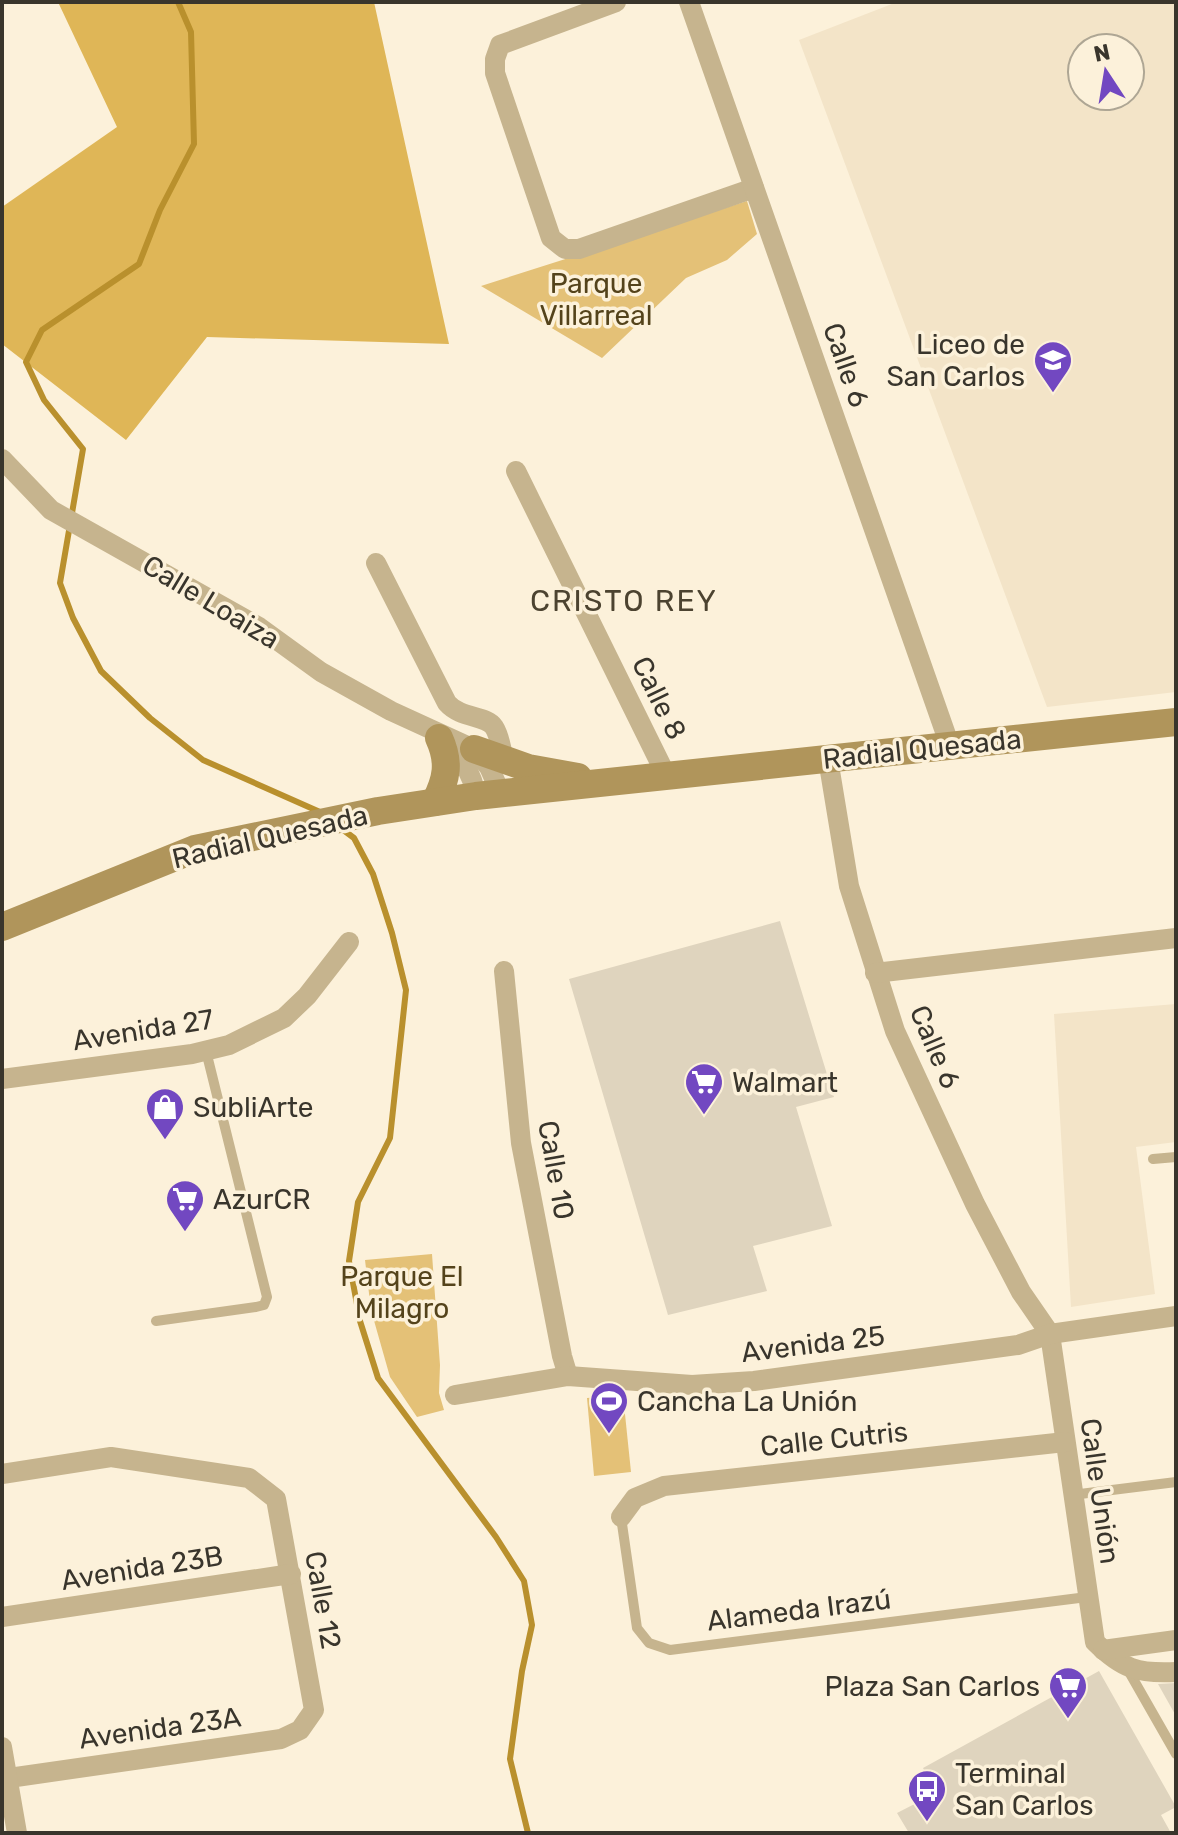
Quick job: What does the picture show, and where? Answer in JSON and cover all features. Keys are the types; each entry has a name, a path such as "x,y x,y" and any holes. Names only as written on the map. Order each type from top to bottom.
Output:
{"main road":[{"name":"Radial Quesada","path":"2,927 195,849 378,811 489,795 1176,722"},
{"path":"435,802 447,777 445,750 436,734"},
{"name":"Calle Loaiza","path":"474,749 528,768 623,782"}],"street":[{"path":"616,2 500,45 495,59 495,73 551,238 565,249 579,249 754,188"},
{"name":"Calle 6","path":"689,2 950,746"},
{"name":"Calle Loaiza","path":"2,459 51,510 259,627 321,672 436,734 474,749"},
{"name":"Calle 8","path":"516,471 667,777"},
{"path":"376,563 447,703 465,716 490,722 504,759"},
{"name":"Calle Loaiza","path":"436,734 466,764 489,795"},
{"path":"474,749 489,767 489,795"},
{"name":"Calle 6","path":"828,759 849,886 895,1031 975,1204 1021,1292 1050,1334"},
{"path":"875,973 1176,938"},
{"name":"Avenida 27","path":"2,1079 206,1051 229,1045 284,1018 307,996 349,942"},
{"name":"Calle 10","path":"504,971 521,1143 568,1376"},
{"name":"Avenida 25","path":"455,1395 568,1376 692,1385 754,1381 1018,1345 1050,1334 1176,1316"},
{"name":"Calle Unión","path":"1050,1334 1092,1632 1095,1642 1103,1650"},
{"name":"Calle Cutris","path":"621,1517 635,1498 664,1486 1065,1442"},
{"name":"Calle 12","path":"2,1474 111,1457 249,1478 276,1499 314,1710"},
{"name":"Avenida 23B","path":"2,1617 291,1574"},
{"path":"1103,1650 1176,1640"},
{"path":"1103,1650 1127,1668 1149,1674 1176,1672"},
{"name":"Avenida 23A","path":"5,1778 281,1739 300,1730 314,1710"},
{"path":"2,1747 17,1833"}],"lane":[{"path":"156,1321 256,1307 264,1305 267,1297 206,1051"},
{"path":"1153,1159 1176,1157"},
{"path":"1072,1495 1176,1482"},
{"name":"Alameda Irazú","path":"621,1517 637,1628 649,1643 670,1650 1087,1597"},
{"path":"1127,1668 1176,1754"}],"shaded area":[{"path":"58,2 374,2 449,344 207,337 126,440 2,344 2,207 117,127"},
{"name":"Liceo de San Carlos","path":"897,2 1176,2 1176,692 1047,707 799,40"},
{"path":"1176,1004 1176,1142 1136,1147 1155,1294 1071,1307 1054,1014"}],"green space":[{"name":"Parque Villarreal","path":"747,201 757,234 727,260 686,278 602,358 481,286"},
{"name":"Parque El Milagro","path":"432,1254 440,1365 439,1393 444,1410 417,1417 390,1377 371,1310 365,1260"},
{"name":"Cancha La Unión","path":"623,1395 631,1472 594,1476 587,1398"}],"building":[{"name":"Walmart","path":"780,921 834,1097 796,1107 832,1226 753,1246 767,1291 668,1315 569,979"},
{"name":"Plaza San Carlos","path":"1099,1671 1176,1807 1161,1815 1171,1833 909,1833 897,1813 936,1793 923,1768"},
{"path":"1176,1683 1176,1716 1158,1684"}],"waterway":[{"path":"178,2 191,32 194,144 160,210 139,264 42,330 26,362 44,400 83,449 60,583 73,618 101,671 150,718 203,760 320,812"},
{"path":"342,829 354,838 373,874 406,990 390,1138 358,1202 349,1261 360,1321 378,1378 496,1537 524,1581 532,1625 522,1671 510,1759 528,1833"}],"place":[{"name":"Liceo de San Carlos","path":"1053,394"},
{"name":"Walmart","path":"704,1116"},
{"name":"SubliArte","path":"165,1141"},
{"name":"AzurCR","path":"185,1233"},
{"name":"Cancha La Unión","path":"609,1435"},
{"name":"Plaza San Carlos","path":"1068,1720"},
{"name":"Terminal San Carlos","path":"927,1823"}],"district":[{"name":"CRISTO REY","path":"624,601"}]}
